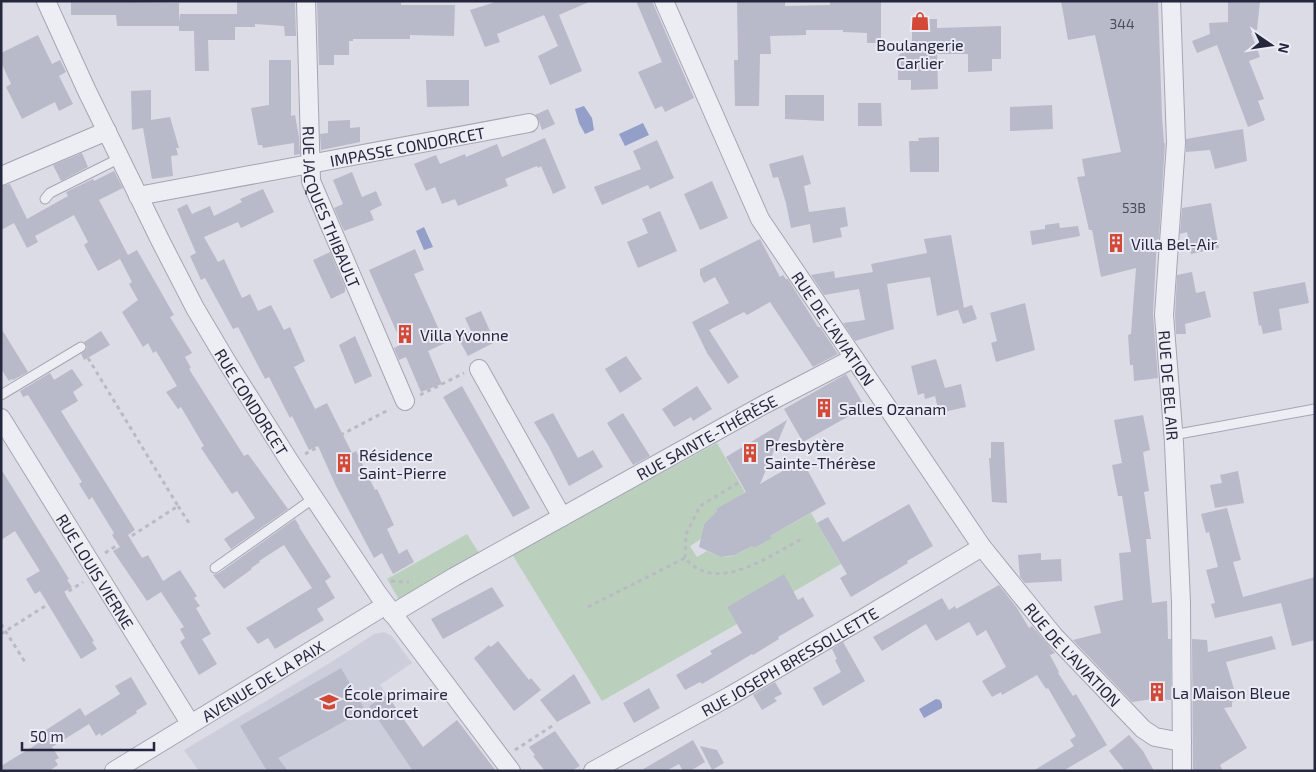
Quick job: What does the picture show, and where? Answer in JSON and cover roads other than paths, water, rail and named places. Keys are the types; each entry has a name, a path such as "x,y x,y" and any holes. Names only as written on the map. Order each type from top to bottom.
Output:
{"street":[{"name":"RUE CONDORCET","path":"46,1 138,196 195,308 227,362 290,462 389,610 506,764"},
{"name":"RUE JACQUES THIBAULT","path":"306,1 311,181 405,401"},
{"name":"RUE DE L'AVIATION","path":"664,1 760,219 982,547 1054,636 1143,729 1155,737 1182,742"},
{"name":"RUE DE BEL AIR","path":"1171,1 1176,143 1164,315 1174,435 1181,602 1182,771"},
{"name":"IMPASSE CONDORCET","path":"138,196 529,123"},
{"path":"1,176 107,131"},
{"name":"RUE SAINTE-THÉRÈSE","path":"389,610 454,577 757,409 854,358"},
{"path":"479,369 562,517"},
{"name":"RUE LOUIS VIERNE","path":"1,418 190,724"},
{"name":"RUE JOSEPH BRESSOLLETTE","path":"593,771 738,691 982,547"},
{"name":"AVENUE DE LA PAIX","path":"114,771 135,766 190,724 389,610"}],"lane":[{"path":"45,200 50,193 120,158"},
{"path":"1,395 81,347"},
{"path":"1174,435 1315,408"},
{"path":"215,568 314,498"}],"water":[{"path":"584,106 592,118 594,130 585,134 575,109"},
{"path":"643,123 649,135 625,146 619,134"},
{"path":"424,227 433,247 424,250 416,231"},
{"path":"936,699 940,700 942,708 924,718 919,709"}],"place":[{"name":"Boulangerie Carlier","path":"920,21"},
{"name":"Villa Bel-Air","path":"1116,243"},
{"name":"Villa Yvonne","path":"405,334"},
{"name":"Salles Ozanam","path":"824,408"},
{"name":"Presbytère Sainte-Thérèse","path":"750,453"},
{"name":"Résidence Saint-Pierre","path":"344,463"},
{"name":"La Maison Bleue","path":"1157,692"},
{"name":"École primaire Condorcet","path":"329,702"}]}
